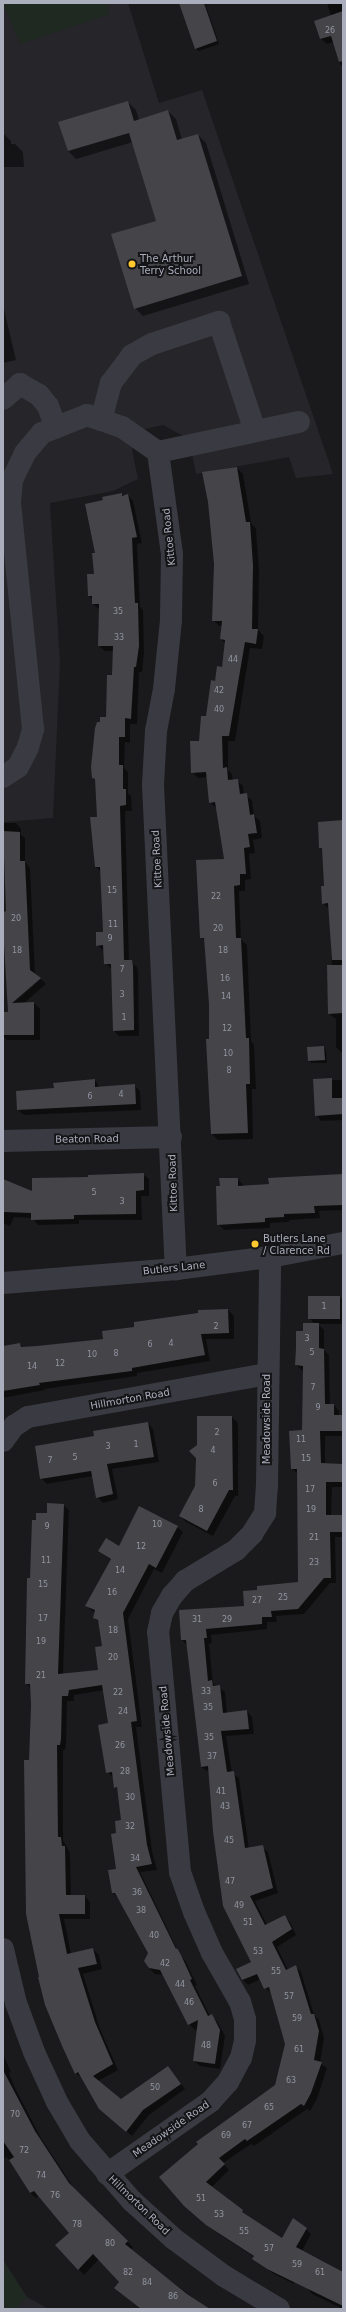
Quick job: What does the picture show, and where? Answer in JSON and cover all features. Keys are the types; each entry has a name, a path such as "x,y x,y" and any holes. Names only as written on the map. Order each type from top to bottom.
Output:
{"street":[{"path":"101,420 111,383 132,355 152,344 219,322 255,431"},
{"path":"3,399 20,384 39,395 48,406 56,428"},
{"path":"3,777 18,767 28,747 33,729 7,476 25,453 42,434 87,415 122,427 158,452 299,422"},
{"name":"Kittoe Road","path":"158,452 172,554 170,628 164,689 156,731 153,765 176,1269"},
{"name":"Beaton Road","path":"3,1141 171,1137"},
{"name":"Butlers Lane","path":"3,1283 176,1269 270,1257 343,1243"},
{"name":"Meadowside Road","path":"107,2174 210,2102 228,2082 241,2058 246,2019 242,2008 194,1912 180,1872 158,1632 162,1613 172,1596 185,1581 236,1550 252,1534 265,1513 267,1486 267,1374 270,1257"},
{"name":"Hillmorton Road","path":"3,1441 14,1426 28,1417 267,1374"},
{"name":"Hillmorton Road","path":"3,1950 16,2004 34,2052 57,2102 72,2128 107,2174 132,2201 174,2239 224,2276 279,2309"}],"shaded area":[{"name":"The Arthur Terry School","path":"3,3 128,3 159,103 202,90 333,474 296,478 289,457 196,474 189,439 163,425 145,429 136,440 132,450 138,479 113,491 50,503 60,663 53,818 3,822"},
{"path":"3,3 107,3 110,14 20,44"},
{"path":"3,2260 27,2297 49,2309 3,2309"},
{"path":"3,2260 27,2297 15,2309 3,2309"}],"building":[{"path":"179,3 204,3 217,41 195,49"},
{"path":"343,11 343,61 339,62 331,36 320,39 314,21"},
{"path":"128,101 134,121 168,110 177,140 198,134 242,276 134,309 111,234 156,221 129,133 68,151 58,122"},
{"path":"237,467 246,522 250,522 253,565 252,629 258,629 256,644 245,642 229,736 222,736 223,768 227,767 228,780 238,779 240,794 247,793 250,815 254,814 257,833 248,834 250,847 244,848 246,874 240,874 240,885 234,886 236,938 241,938 246,1038 249,1038 250,1084 246,1084 248,1133 211,1134 206,1039 209,1039 209,1004 204,938 200,938 196,860 224,859 215,802 209,803 206,772 191,773 190,741 199,741 201,716 206,716 211,680 215,681 217,666 222,667 225,640 220,639 222,621 212,621 214,564 208,502 202,472"},
{"path":"122,493 122,496 128,494 137,537 132,538 135,603 138,603 139,646 136,667 134,667 131,719 125,718 125,737 119,737 119,765 123,765 123,789 126,789 126,805 120,806 124,960 132,960 133,966 134,1030 113,1031 111,964 104,964 103,945 96,946 96,932 103,932 100,867 95,867 90,817 97,817 95,779 92,778 91,767 95,728 97,722 100,722 100,717 106,717 107,675 112,675 113,646 98,646 99,604 92,604 92,596 88,596 87,574 94,574 92,553 95,553 85,504 103,500 102,497"},
{"path":"343,820 343,960 332,960 328,903 322,904 321,886 324,886 322,848 319,848 318,822"},
{"path":"3,831 20,832 20,861 25,861 30,970 41,978 12,1003 34,1002 34,1035 3,1035 3,1012 8,1012 4,944 4,912 6,911"},
{"path":"327,965 343,965 343,1013 328,1014"},
{"path":"324,1046 325,1060 308,1061 307,1047"},
{"path":"332,1078 332,1098 343,1098 343,1114 315,1116 313,1079"},
{"path":"95,1079 95,1087 135,1084 136,1104 17,1110 16,1091 54,1088 53,1083"},
{"path":"144,1173 144,1190 136,1191 136,1214 74,1215 74,1219 31,1220 31,1213 3,1212 3,1179 32,1191 32,1178 88,1177 88,1175"},
{"path":"343,1174 343,1205 314,1206 315,1213 284,1214 284,1217 265,1218 265,1222 217,1225 216,1186 220,1186 219,1178 238,1178 238,1186 269,1184 268,1178"},
{"path":"308,1296 340,1296 340,1319 308,1319"},
{"path":"228,1309 229,1333 201,1334 205,1355 132,1368 132,1371 39,1383 40,1385 3,1391 3,1346 20,1343 21,1347 37,1346 103,1339 102,1331 134,1327 134,1322 198,1313 198,1310"},
{"path":"303,1323 319,1323 319,1348 324,1349 325,1404 334,1404 334,1415 343,1415 343,1431 320,1431 321,1463 343,1464 343,1482 326,1482 326,1515 343,1515 343,1532 330,1532 331,1578 324,1578 298,1609 271,1611 272,1617 262,1617 262,1624 206,1629 207,1638 204,1638 208,1681 212,1680 213,1686 220,1685 223,1713 247,1710 249,1729 221,1731 227,1772 234,1771 245,1848 263,1845 273,1888 250,1896 265,1925 285,1915 292,1929 272,1942 286,1970 296,1965 311,2014 314,2014 319,2031 314,2060 322,2062 311,2093 304,2106 301,2104 247,2141 245,2139 219,2158 225,2164 206,2182 243,2210 242,2212 282,2238 293,2218 307,2228 296,2247 343,2272 343,2306 267,2269 252,2259 254,2256 206,2225 184,2206 159,2177 198,2144 196,2142 275,2085 285,2044 269,1987 264,1989 257,1974 242,1980 236,1969 251,1962 223,1906 213,1832 208,1766 201,1767 186,1640 181,1640 179,1610 244,1606 243,1591 257,1590 257,1586 298,1582 297,1469 291,1469 289,1431 302,1430 303,1366 295,1365 296,1331 303,1331"},
{"path":"197,1416 232,1416 233,1490 229,1490 207,1531 179,1516 195,1486 196,1458 189,1451 197,1445"},
{"path":"148,1422 154,1457 107,1464 113,1494 96,1498 91,1471 40,1479 35,1446 94,1436 93,1431"},
{"path":"47,1503 64,1504 58,1674 98,1670 95,1647 102,1646 98,1620 93,1618 95,1610 85,1606 111,1559 98,1551 106,1538 119,1546 139,1506 178,1526 156,1568 149,1564 123,1613 137,1721 131,1722 147,1845 152,1864 136,1867 176,1949 177,1948 181,1955 192,1979 190,1980 208,2016 212,2014 220,2030 215,2064 193,2061 198,2020 188,2025 160,1970 149,1968 144,1961 148,1953 115,1893 112,1893 108,1870 116,1869 111,1834 116,1833 115,1821 121,1820 117,1787 114,1788 112,1772 106,1773 98,1725 108,1723 102,1685 69,1690 68,1696 62,1696 61,1739 60,1745 57,1745 58,1837 61,1837 62,1846 65,1846 66,1895 85,1895 85,1914 59,1914 67,1954 93,1948 97,1964 78,1968 95,2022 113,2064 93,2076 121,2099 168,2066 181,2084 143,2110 126,2132 99,2109 78,2072 75,2074 63,2048 45,2005 26,1914 24,1760 29,1760 31,1705 30,1684 25,1684 27,1578 30,1578 32,1520 36,1520 36,1513 47,1513"},
{"path":"3,2070 35,2131 69,2183 128,2241 125,2244 187,2294 210,2309 141,2309 114,2288 119,2282 93,2254 78,2270 55,2245 69,2233 34,2191 30,2193 9,2160 14,2157 3,2141"}],"place":[{"name":"The Arthur Terry School","path":"132,264"},
{"name":"Butlers Lane / Clarence Rd","path":"255,1244"}]}
